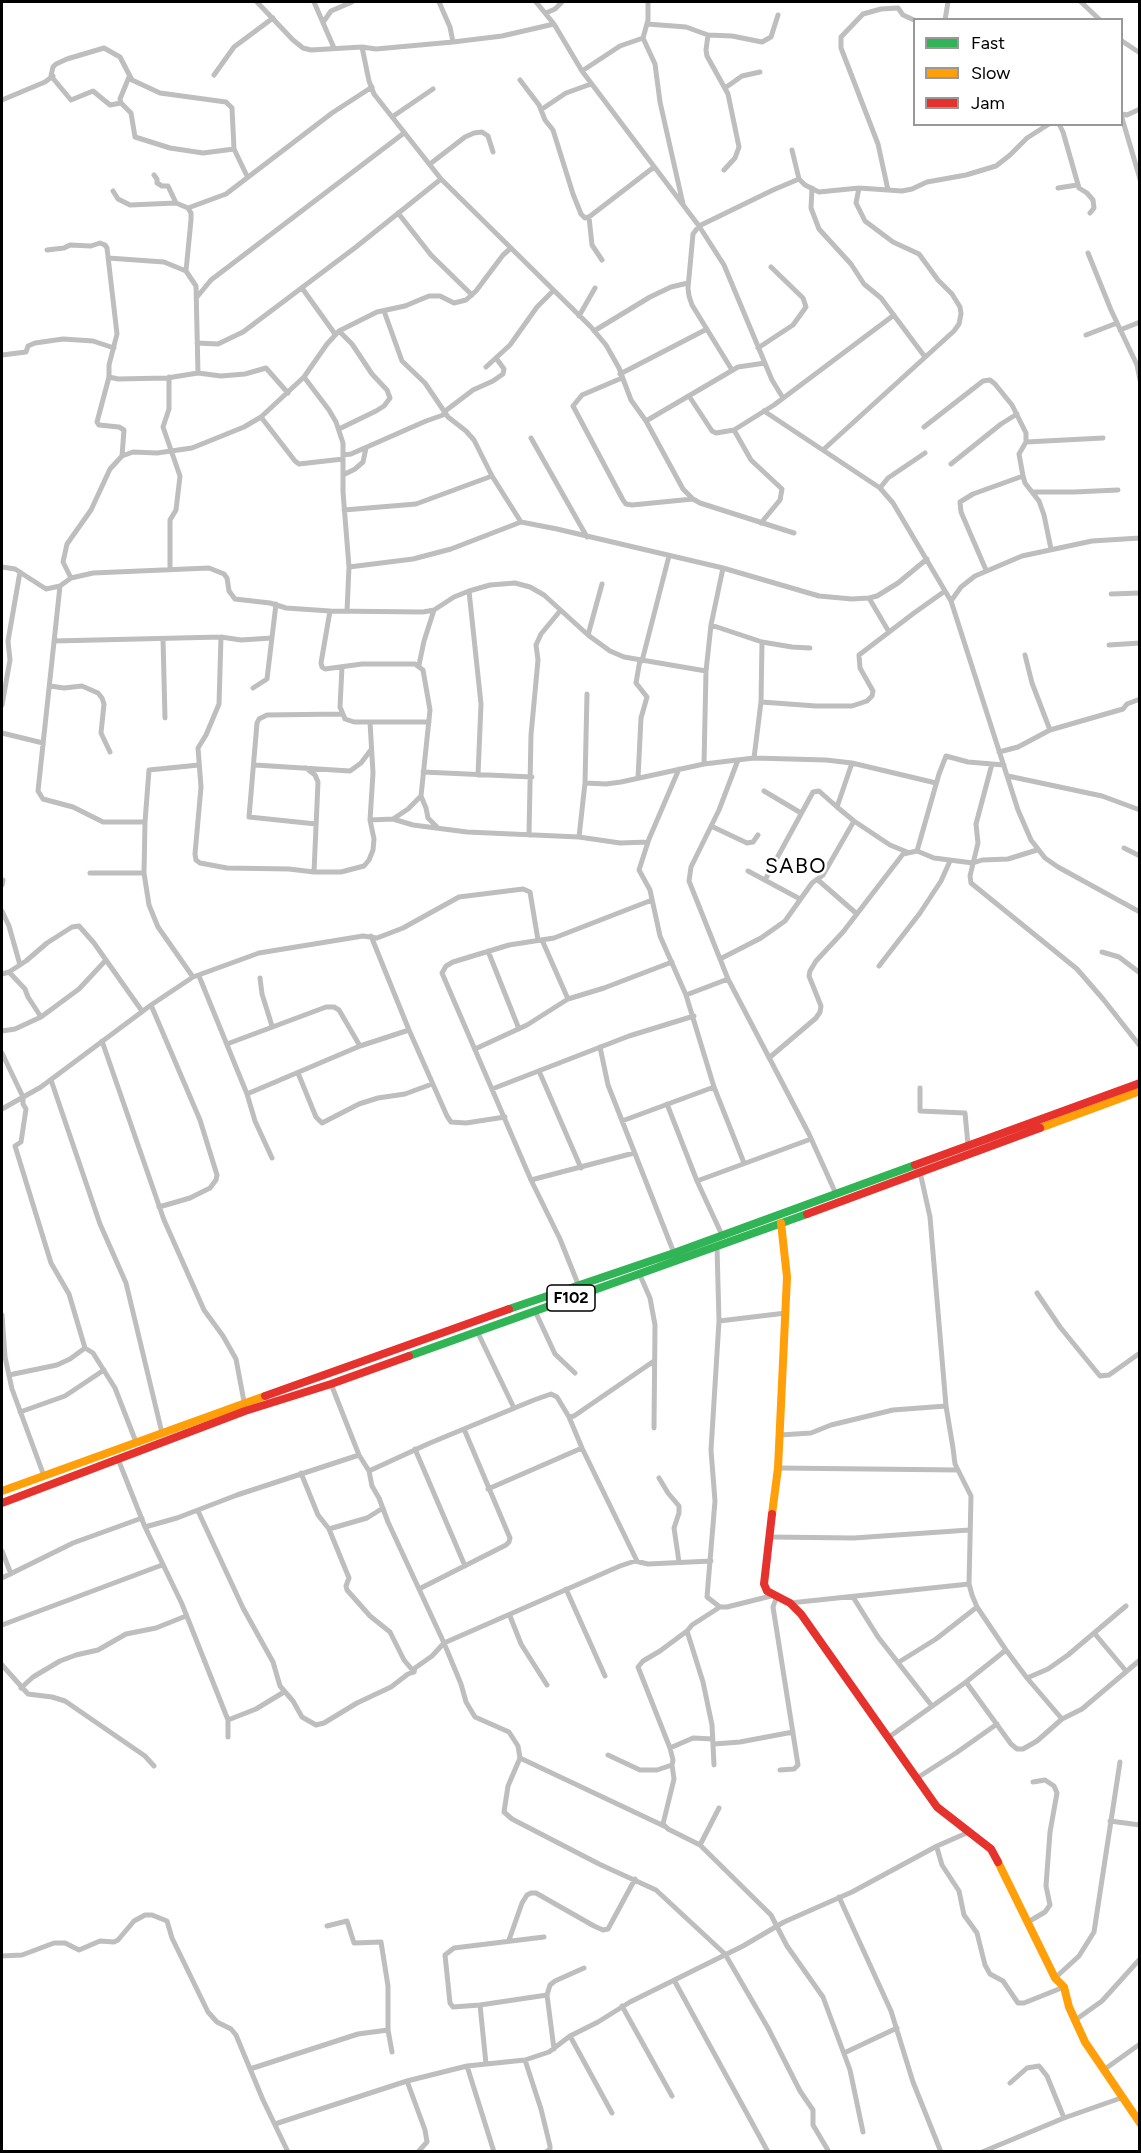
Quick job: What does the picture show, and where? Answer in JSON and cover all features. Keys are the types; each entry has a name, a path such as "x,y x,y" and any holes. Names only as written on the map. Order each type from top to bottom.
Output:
{"main road":[{"name":"F102","path":"2,1503 245,1407 578,1284 674,1253 1140,1083"},
{"name":"F102","path":"2,1491 162,1433 245,1407 331,1384 717,1247 1140,1091"},
{"path":"781,1223 787,1277 786,1312 778,1468 764,1584 767,1591 790,1603 801,1614 941,1812 991,1849 1055,1978 1064,1987 1074,2021 1121,2098 1140,2123"}],"street":[{"path":"257,2 293,40 303,48 310,50 362,47 376,49 453,42 502,36 553,22"},
{"path":"314,2 334,48"},
{"path":"324,21 331,11 351,2"},
{"path":"439,2 450,27 453,42"},
{"path":"536,2 553,22 591,84 699,226 724,265 758,348 783,398"},
{"path":"546,13 555,9 562,2"},
{"path":"648,2 644,38 654,64 683,206"},
{"path":"945,18 948,2"},
{"path":"1081,2 1098,18"},
{"path":"888,190 878,144 841,48 841,37 863,14 881,9 898,8 903,15 913,19"},
{"path":"553,22 555,9"},
{"path":"646,24 686,27 708,35 732,36 762,42 771,37 778,15"},
{"path":"214,75 234,47 273,18"},
{"path":"708,35 707,56 725,88 739,147 735,158 724,170"},
{"path":"582,71 620,46 644,38"},
{"path":"1123,42 1140,53"},
{"path":"362,47 374,94 441,179 594,331 614,358 631,400 646,421 683,489 693,499"},
{"path":"121,103 110,105 93,91 71,100 51,76 56,63 104,48 120,57 129,77 166,95 226,102 232,108 234,149 247,176"},
{"path":"725,88 742,76 760,72"},
{"path":"2,100 45,82 53,76"},
{"path":"129,77 120,99 131,113 135,137 170,148 203,153 234,149"},
{"path":"520,80 542,109 545,120 555,132 581,214 585,218 590,217 654,167"},
{"path":"542,109 566,93 591,84"},
{"path":"188,208 226,194 332,113 372,87"},
{"path":"392,117 434,89"},
{"path":"1123,116 1140,109"},
{"path":"1123,120 1140,179"},
{"path":"792,150 799,179 819,192 859,188 912,189 927,182 966,175 996,166 1027,138 1045,126"},
{"path":"1060,126 1077,184 1093,200 1094,208 1090,213"},
{"path":"430,164 465,137 474,133 482,132 488,136 493,152"},
{"path":"197,297 211,280 404,133"},
{"path":"154,175 157,183 168,186 176,203"},
{"path":"197,343 210,345 225,342 243,332 441,179"},
{"path":"732,370 692,305 688,283 691,242 699,226 799,179"},
{"path":"1058,188 1077,184"},
{"path":"812,188 812,208 819,229 851,264 864,284 878,295 925,357"},
{"path":"823,450 834,437 959,324 961,314 960,307 952,294 919,255 893,242 865,221 856,203 859,188"},
{"path":"113,191 118,199 130,205 176,203 188,208 191,213 186,270 196,286 198,373"},
{"path":"398,213 431,255 472,295"},
{"path":"590,217 592,245 602,260"},
{"path":"47,250 70,245 91,246 100,243 105,245 116,327 114,348 108,370 109,377 97,423 124,430 122,456"},
{"path":"71,578 63,562 67,544 91,510 110,469 122,456 133,452 172,452 192,448 244,427 261,417 304,377 337,333 368,316 414,303 429,296 440,296 454,303 466,300 511,248"},
{"path":"1088,253 1137,365 1140,380"},
{"path":"108,258 160,261 186,270"},
{"path":"758,348 793,325 806,307 803,298 771,267"},
{"path":"594,331 650,297 671,287 688,283"},
{"path":"302,288 337,333 352,344 372,374 387,390 390,398 376,411 339,429"},
{"path":"579,316 595,288"},
{"path":"486,367 510,345 537,307 553,291"},
{"path":"384,311 402,361 420,378 445,413 474,440 492,476 521,522"},
{"path":"689,396 712,431 716,433 734,430 783,398 894,315"},
{"path":"1120,330 1140,322"},
{"path":"1086,335 1117,323"},
{"path":"706,329 582,395 573,406 626,504 693,499 794,533"},
{"path":"2,355 26,352 28,346 33,344 60,340 93,340 114,348"},
{"path":"261,417 295,461 300,464 343,457 445,413 473,390 503,374 504,369 496,358"},
{"path":"646,421 738,367 765,363"},
{"path":"109,377 118,379 169,377 198,373 231,375 266,368 288,393"},
{"path":"169,377 169,409 163,427 180,476 176,510 171,517 170,525 170,569"},
{"path":"304,377 329,410 343,443 344,510 349,567 347,611"},
{"path":"924,427 987,379 995,384 1017,414 1026,433 1026,442 1019,454 1023,476 1025,483 1039,501 1051,549"},
{"path":"764,411 880,488 906,522 951,601 1018,810 1037,850 1066,872 1140,912"},
{"path":"951,464 1000,424 1017,414"},
{"path":"734,430 751,460 782,489 780,500 761,523"},
{"path":"531,438 587,537"},
{"path":"1026,442 1103,438"},
{"path":"343,475 363,462 366,448"},
{"path":"880,488 888,478 925,453"},
{"path":"344,510 416,504 492,476"},
{"path":"986,570 961,512 960,502 973,494 1023,476"},
{"path":"1033,492 1118,490"},
{"path":"349,567 413,559 452,549 521,522 723,568 819,596 868,598 898,583 927,560"},
{"path":"951,601 961,587 975,576 1022,556 1092,541 1140,538"},
{"path":"638,778 641,718 647,697 636,683 669,556"},
{"path":"2,567 11,567 46,589 60,586 71,578 93,573 209,568 227,578 229,591 235,599 276,604 286,608 390,613 434,610 454,597 469,591 490,585 515,583 537,591 610,651 641,661 706,671"},
{"path":"704,764 706,671 711,625 723,568"},
{"path":"2,705 9,668 9,630 20,572"},
{"path":"588,635 602,584"},
{"path":"60,586 38,791 42,799 73,807 103,822 144,822"},
{"path":"469,591 481,704 478,775"},
{"path":"761,702 852,706 867,701 873,691 860,668 859,655 945,591"},
{"path":"1111,594 1140,593"},
{"path":"868,598 890,632"},
{"path":"254,688 267,679 276,604"},
{"path":"419,665 434,610"},
{"path":"330,611 321,663 325,669 379,663 419,665 423,670 430,710 421,796 428,818 439,829"},
{"path":"529,835 531,735 538,660 537,642 560,611"},
{"path":"711,625 762,642 810,648"},
{"path":"2,630 9,630"},
{"path":"221,637 219,704 206,735 199,745 201,787 195,854 196,860 200,863 227,868 289,868 314,872 341,872 364,867 373,850 374,839 370,820 373,773 369,722"},
{"path":"54,641 272,638"},
{"path":"163,639 165,718"},
{"path":"754,758 761,702 762,642"},
{"path":"1109,645 1140,643"},
{"path":"1025,655 1032,683 1050,730"},
{"path":"342,667 340,707 345,719 354,722 429,722"},
{"path":"50,686 64,688 82,686 98,693 104,704 102,733 110,752"},
{"path":"579,837 585,783 587,694"},
{"path":"999,752 1018,747 1050,730 1123,709 1127,704 1140,699"},
{"path":"316,824 249,817 257,723 267,715 342,714"},
{"path":"2,733 43,743"},
{"path":"255,765 305,766 350,771 361,763 370,750"},
{"path":"917,851 946,756 968,762 1004,765"},
{"path":"585,783 606,784 704,764 754,758 852,763 936,783"},
{"path":"738,760 729,788 691,867 689,880 728,979 811,1139 836,1194"},
{"path":"837,807 852,763"},
{"path":"992,764 976,824 978,843 970,876 971,883 1077,969 1140,1046"},
{"path":"199,765 149,770 144,822 144,873 148,899 158,927 196,977 227,1044 255,1121 272,1158"},
{"path":"305,766 315,775 318,782 314,872"},
{"path":"679,769 648,842 639,870 650,890 660,936 694,1016 714,1087 744,1163"},
{"path":"423,772 531,777"},
{"path":"1008,776 1101,796 1140,810"},
{"path":"765,880 811,794 816,790 854,821 890,845 908,853"},
{"path":"764,791 801,813"},
{"path":"393,819 421,796"},
{"path":"370,820 393,819 439,829 579,837 620,843 648,842"},
{"path":"720,959 780,925 833,860 854,821"},
{"path":"711,826 747,843 753,842 758,835"},
{"path":"1124,848 1140,856"},
{"path":"769,1058 820,1012 818,995 809,976 810,971 857,914 900,856 917,851 934,858 973,863 987,859 1008,859 1037,850"},
{"path":"879,966 921,913 941,881 950,861"},
{"path":"748,871 801,899"},
{"path":"90,873 144,873"},
{"path":"818,880 857,914"},
{"path":"2,1109 51,1080 142,1011 196,977 259,953 363,936 377,938 403,928 459,897 523,889 530,892 540,940 568,999"},
{"path":"578,1284 442,973 446,966 453,962 508,945 540,940 598,922 652,900"},
{"path":"2,910 20,965"},
{"path":"2,974 20,965 47,943 75,926 84,930 142,1011"},
{"path":"371,936 432,1084 443,1109 452,1122 466,1123 505,1117"},
{"path":"488,951 519,1029"},
{"path":"1102,952 1119,957 1140,973"},
{"path":"2,1031 15,1029 41,1017 79,988 106,960"},
{"path":"475,1049 540,1018 568,999 632,979 672,962"},
{"path":"9,972 26,989 28,997 41,1017"},
{"path":"260,978 262,994 272,1026"},
{"path":"686,995 728,979"},
{"path":"151,1005 200,1120 217,1175 210,1188 189,1198 159,1207"},
{"path":"227,1044 321,1008 334,1007 339,1010 360,1046"},
{"path":"492,1089 655,1027 694,1016"},
{"path":"247,1094 360,1046 409,1029"},
{"path":"102,1041 159,1207 204,1310 224,1336 236,1359 245,1407"},
{"path":"600,1047 608,1085 674,1253"},
{"path":"2,1053 23,1097 26,1109 21,1142 15,1146 51,1263 69,1294 85,1347 93,1353 121,1400 136,1442"},
{"path":"539,1071 581,1168"},
{"path":"298,1073 316,1117 322,1123 359,1104 378,1098 405,1094 432,1084"},
{"path":"51,1080 100,1224 126,1283 162,1433"},
{"path":"622,1121 714,1087"},
{"path":"920,1088 920,1111 965,1113 968,1145"},
{"path":"667,1104 697,1181 722,1235"},
{"path":"697,1181 811,1139"},
{"path":"531,1180 634,1153"},
{"path":"920,1172 930,1217 946,1406 958,1470 971,1496 969,1584 977,1607 1006,1650 1062,1719"},
{"path":"717,1247 719,1321 711,1437 715,1501 707,1597 720,1607"},
{"path":"639,1273 654,1313 654,1428"},
{"path":"1038,1293 1066,1335 1100,1376 1109,1375 1140,1353"},
{"path":"535,1311 555,1354 575,1372"},
{"path":"719,1321 786,1312"},
{"path":"2,1315 5,1357 9,1375 44,1476"},
{"path":"477,1331 514,1408"},
{"path":"9,1375 57,1365 70,1359 85,1347"},
{"path":"569,1417 574,1416 654,1361"},
{"path":"20,1412 66,1396 104,1370"},
{"path":"331,1384 359,1455 369,1471 372,1486 444,1643 469,1709 480,1719 509,1732 518,1746 520,1758 505,1799 504,1812 599,1864 657,1890 725,1954 768,2028 800,2091 813,2110 813,2125 829,2151"},
{"path":"369,1471 415,1449 551,1394 557,1397 569,1417 582,1449 637,1561"},
{"path":"780,1435 814,1432 831,1425 892,1410 946,1406"},
{"path":"419,1589 506,1545 510,1539 464,1429"},
{"path":"415,1449 465,1566"},
{"path":"488,1489 582,1449"},
{"path":"145,1527 359,1455"},
{"path":"118,1459 228,1720 228,1737"},
{"path":"778,1468 958,1470"},
{"path":"302,1473 318,1515 329,1529 349,1578 347,1590 370,1616 390,1632 404,1660 414,1672"},
{"path":"659,1478 679,1506 674,1528 679,1562"},
{"path":"329,1529 367,1518 383,1509"},
{"path":"198,1511 243,1608 273,1662 284,1692 293,1701 302,1717 312,1724 320,1724 391,1687 414,1672 415,1668 432,1656 444,1643 620,1566 637,1561 648,1564 711,1561"},
{"path":"2,1578 28,1563 73,1543 142,1518"},
{"path":"770,1537 854,1538 969,1530"},
{"path":"2,1551 11,1574"},
{"path":"2,1625 162,1565"},
{"path":"790,1603 969,1584"},
{"path":"566,1590 605,1677"},
{"path":"664,1826 674,1779 673,1760 638,1667 692,1625 720,1607 776,1595 773,1607 798,1765 794,1769 780,1770"},
{"path":"853,1597 878,1636 932,1706"},
{"path":"1027,1678 1062,1660 1126,1606"},
{"path":"899,1662 936,1639 977,1607"},
{"path":"21,1688 33,1677 76,1655 94,1652 126,1634 156,1628 186,1616"},
{"path":"510,1616 521,1644 547,1685"},
{"path":"687,1631 703,1682 713,1742 714,1765"},
{"path":"1095,1634 1126,1671"},
{"path":"889,1737 966,1682 1006,1650"},
{"path":"966,1682 1011,1743 1017,1749 1023,1749 1037,1741 1062,1719 1082,1709 1140,1660"},
{"path":"2,1665 21,1688 32,1696 52,1697 64,1701 145,1756 154,1766"},
{"path":"228,1720 256,1709 284,1692"},
{"path":"917,1778 997,1724"},
{"path":"670,1748 693,1738 713,1742 760,1739 793,1732"},
{"path":"608,1755 640,1770 657,1770 672,1765"},
{"path":"520,1758 700,1845 771,1915 787,1946 823,1997 854,2082 863,2132"},
{"path":"1055,1978 1079,1956 1094,1932 1120,1761"},
{"path":"1028,1922 1045,1912 1050,1905 1046,1886 1057,1793 1054,1786 1045,1780 1033,1782"},
{"path":"700,1845 719,1808"},
{"path":"1110,1821 1140,1825"},
{"path":"275,2124 407,2081 467,2066 525,2060 542,2055 622,2006 784,1922 969,1832"},
{"path":"937,1848 945,1871 959,1891 964,1915 977,1932 984,1965 990,1974 1003,1981 1018,2003 1024,2003 1064,1987"},
{"path":"509,1940 522,1903 531,1893 536,1893 603,1930 608,1929 635,1880"},
{"path":"839,1897 891,2011 913,2082 941,2151"},
{"path":"2,1956 22,1956 54,1943 65,1944 79,1950 100,1941 118,1940 140,1917 152,1915 167,1921 172,1938 208,2012 217,2022 231,2029 236,2035 288,2151"},
{"path":"327,1926 347,1921 354,1943 381,1942 388,1986 388,2030 392,2052"},
{"path":"544,1937 454,1948 446,1955 450,2003 453,2007 547,1995"},
{"path":"1074,2021 1102,2001 1140,1959"},
{"path":"554,2049 547,1995 550,1984 584,1968"},
{"path":"674,1980 768,2151"},
{"path":"480,2005 486,2064"},
{"path":"622,2006 672,2096"},
{"path":"844,2053 897,2028"},
{"path":"250,2069 358,2034 388,2030"},
{"path":"570,2036 612,2113"},
{"path":"1105,2069 1140,2044"},
{"path":"525,2060 550,2146 550,2149 546,2151"},
{"path":"467,2066 494,2151"},
{"path":"1010,2083 1027,2068 1039,2066 1047,2076 1064,2118"},
{"path":"407,2081 427,2142 418,2151"},
{"path":"982,2151 1121,2098"},
{"path":"1131,2111 1140,2108"}],"traffic: fast":[{"path":"509,1309 674,1253 915,1165"},
{"path":"409,1356 807,1214"}],"traffic: slow":[{"path":"1040,1128 1140,1091"},
{"path":"772,1514 778,1468 787,1277 781,1223"},
{"path":"2,1491 265,1396"},
{"path":"998,1862 1055,1978 1064,1987 1069,2007 1085,2042 1140,2123"}],"traffic: jam":[{"path":"915,1165 1140,1083"},
{"path":"807,1214 1040,1128"},
{"path":"265,1396 509,1309"},
{"path":"2,1503 245,1411 409,1356"},
{"path":"772,1514 764,1584 767,1591 790,1603 801,1614 937,1807 991,1849 998,1862"}],"district":[{"name":"SABO","path":"796,867"}]}
